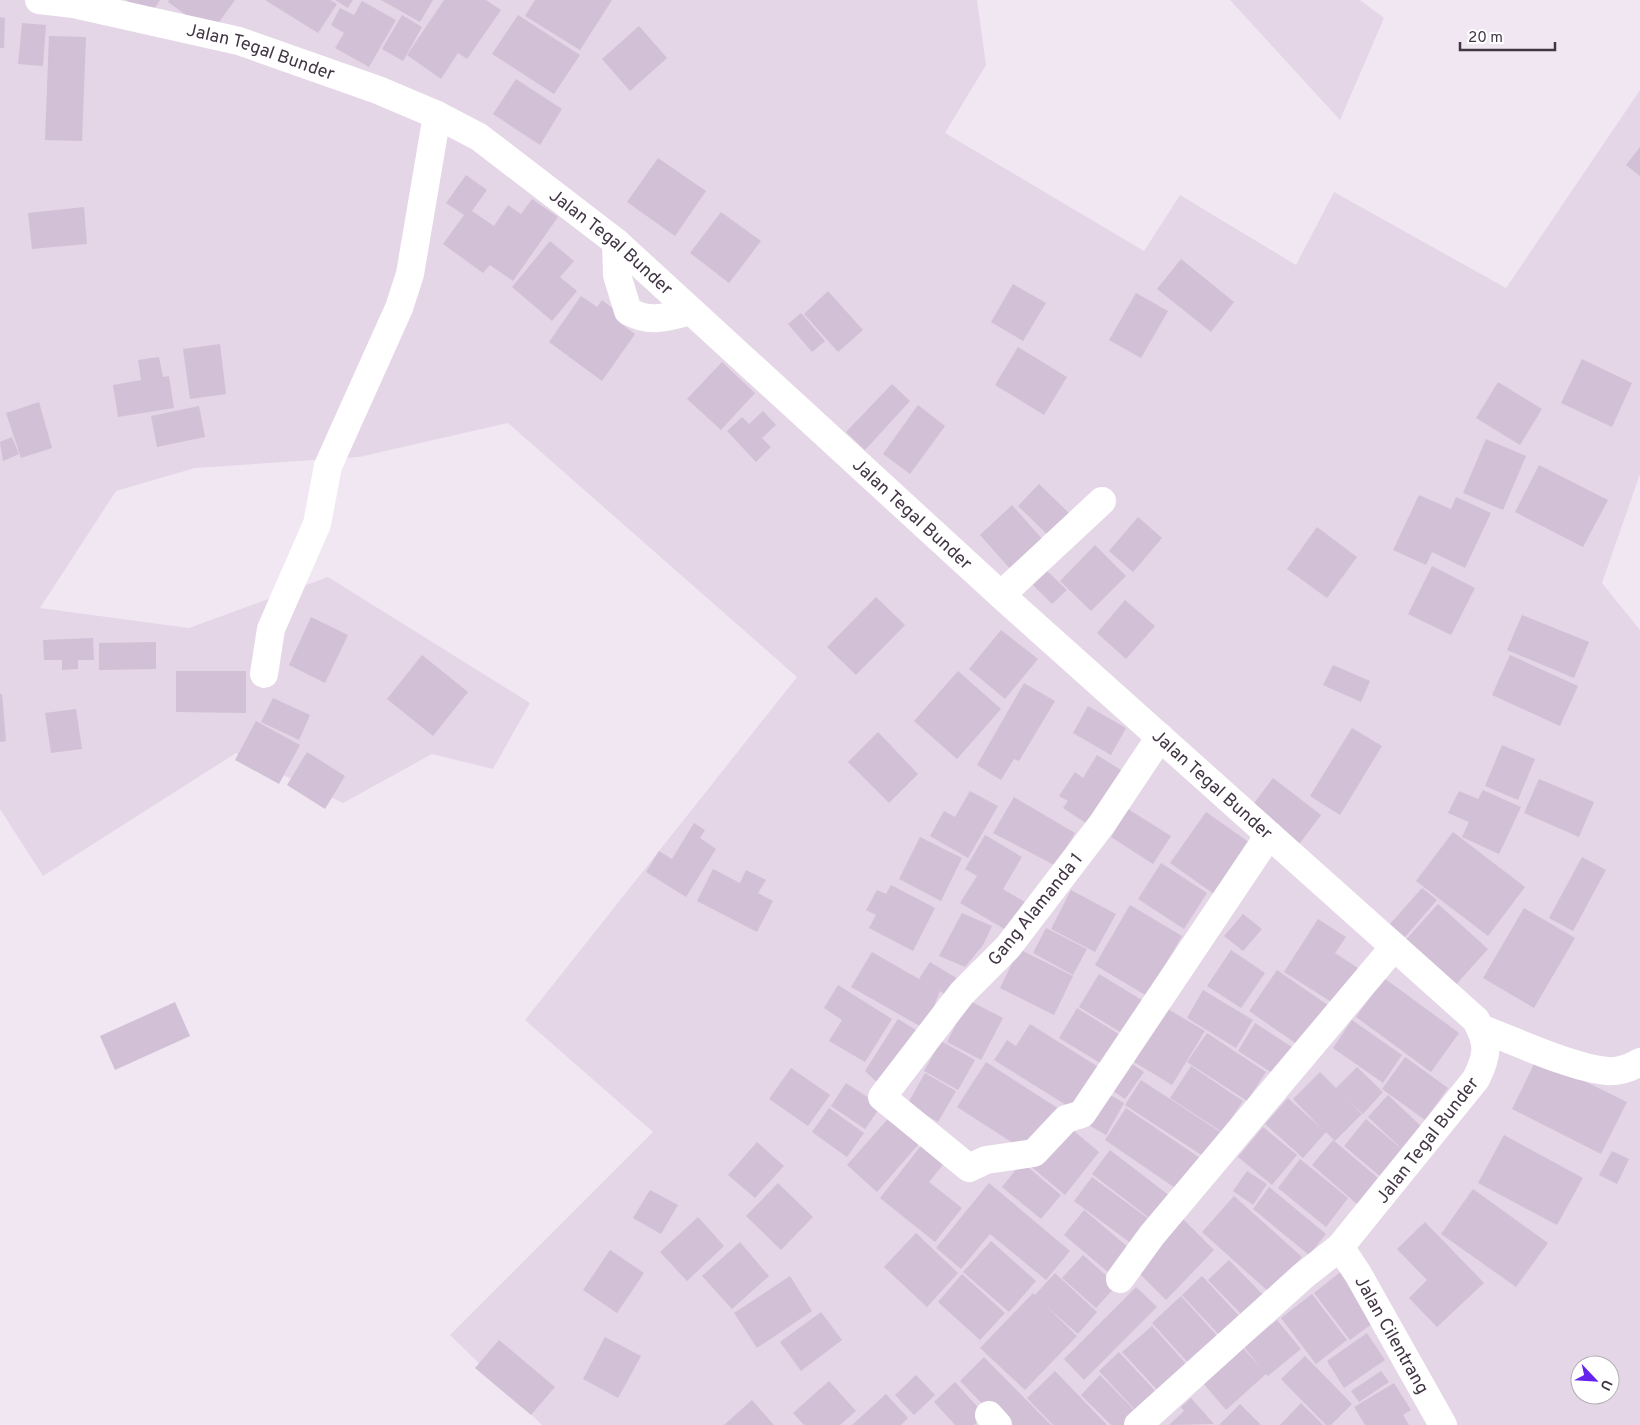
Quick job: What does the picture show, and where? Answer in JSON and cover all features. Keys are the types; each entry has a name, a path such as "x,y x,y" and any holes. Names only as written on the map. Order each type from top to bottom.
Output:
{"street":[{"name":"Jalan Tegal Bunder","path":"38,0 75,2 239,41 378,90 437,114 479,137 582,214 616,242 1001,594 1476,1020 1487,1048 1483,1065 1476,1079 1340,1247 1303,1276 1138,1425"},
{"path":"264,674 271,629 318,524 328,466 399,308 410,274 437,114"},
{"path":"616,242 617,274 628,311 642,318 656,319 691,312"},
{"path":"1001,594 1102,501"},
{"name":"Gang Alamanda 1","path":"1160,737 1102,824 1008,947 962,993 882,1097 968,1168 986,1160 1034,1153 1066,1119 1082,1114 1269,835"},
{"path":"1120,1279 1152,1235 1394,947"},
{"path":"1480,1028 1583,1067 1608,1072 1636,1070"},
{"name":"Jalan Cilentrang","path":"1340,1247 1358,1274 1443,1425"}],"shaded area":[{"path":"0,0 977,0 986,65 945,133 1144,251 1180,195 1296,265 1334,192 1506,288 1640,90 1640,474 1602,583 1640,630 1640,1425 542,1425 450,1335 653,1132 525,1020 797,677 508,423 359,457 195,468 116,491 40,608 189,628 328,577 530,703 493,769 432,754 343,803 236,753 43,876 0,809"},
{"path":"1230,0 1360,0 1384,18 1340,120"}],"building":[{"path":"126,0 160,0 150,15"},
{"path":"169,0 235,0 211,33 168,2"},
{"path":"265,0 330,0 337,4 318,33"},
{"path":"335,0 353,0 348,8"},
{"path":"381,0 433,0 420,22"},
{"path":"444,0 486,0 501,10 467,59 458,53 441,79 407,55"},
{"path":"535,0 612,0 580,50 525,16"},
{"path":"362,1 396,20 369,67 335,48 344,33 331,25 340,8 354,15"},
{"path":"402,15 422,27 403,61 382,49"},
{"path":"518,15 580,55 554,94 492,54"},
{"path":"0,17 5,18 4,48 0,48"},
{"path":"22,23 46,25 43,66 18,64"},
{"path":"639,26 667,58 630,91 602,59"},
{"path":"49,36 86,37 82,141 45,140"},
{"path":"516,79 562,109 540,145 493,114"},
{"path":"1640,147 1640,176 1626,165"},
{"path":"658,158 706,191 675,236 627,202"},
{"path":"466,175 487,190 472,211 494,226 508,205 521,214 532,199 558,217 513,281 490,265 483,273 443,244 464,215 446,203"},
{"path":"84,207 87,244 32,249 28,213"},
{"path":"721,212 761,241 729,283 690,253"},
{"path":"550,241 574,261 560,277 577,291 552,321 512,287"},
{"path":"1181,259 1234,302 1211,332 1157,289"},
{"path":"1013,284 1046,303 1023,341 991,322"},
{"path":"828,291 863,330 838,352 804,314"},
{"path":"1136,293 1168,311 1141,358 1109,340"},
{"path":"581,296 597,307 602,300 624,317 620,323 635,334 602,381 549,342"},
{"path":"801,313 825,341 812,352 788,324"},
{"path":"220,344 226,394 190,399 183,349"},
{"path":"1018,347 1067,377 1044,415 995,385"},
{"path":"159,357 163,377 169,376 174,408 118,417 113,385 141,380 138,360"},
{"path":"1582,359 1632,383 1612,427 1561,403"},
{"path":"722,362 755,393 721,430 687,399"},
{"path":"1498,382 1542,409 1520,445 1476,418"},
{"path":"892,384 910,401 865,450 846,432"},
{"path":"39,402 52,448 21,458 6,413"},
{"path":"918,405 945,426 910,474 883,454"},
{"path":"199,406 205,437 157,447 151,416"},
{"path":"763,411 776,425 762,438 771,447 756,462 727,431 742,417 749,424"},
{"path":"12,437 19,454 3,461 0,442"},
{"path":"1486,439 1526,456 1503,510 1463,493"},
{"path":"1539,465 1608,500 1583,547 1515,512"},
{"path":"1039,484 1073,517 1052,539 1018,506"},
{"path":"1419,495 1451,509 1456,497 1491,513 1465,568 1432,552 1426,565 1393,550"},
{"path":"1012,505 1045,542 1012,571 980,535"},
{"path":"1138,517 1162,538 1133,572 1109,551"},
{"path":"1317,527 1357,557 1327,598 1287,569"},
{"path":"1095,545 1126,576 1091,611 1060,581"},
{"path":"1432,566 1475,588 1451,635 1408,614"},
{"path":"1046,570 1067,590 1052,604 1032,584"},
{"path":"876,597 905,625 856,675 827,647"},
{"path":"1125,600 1155,626 1126,659 1097,633"},
{"path":"1522,615 1589,642 1574,678 1507,650"},
{"path":"311,617 348,635 325,683 289,665"},
{"path":"1001,630 1038,659 1005,699 969,669"},
{"path":"93,638 94,660 78,660 78,669 62,670 62,660 44,660 43,640"},
{"path":"156,642 156,669 99,670 99,643"},
{"path":"422,655 468,692 433,736 387,699"},
{"path":"1510,655 1578,686 1560,726 1492,695"},
{"path":"1333,665 1370,681 1361,702 1323,685"},
{"path":"176,671 246,671 246,713 176,712"},
{"path":"958,671 1001,709 957,759 914,721"},
{"path":"1024,683 1055,701 1019,761 1014,759 1001,780 977,765"},
{"path":"0,694 2,694 6,741 0,742"},
{"path":"273,698 310,715 299,740 261,722"},
{"path":"1088,706 1126,728 1111,755 1073,733"},
{"path":"76,709 82,749 51,753 45,713"},
{"path":"256,721 300,745 279,784 235,760"},
{"path":"1352,728 1382,746 1340,815 1310,796"},
{"path":"878,732 918,774 889,803 848,762"},
{"path":"1502,745 1535,759 1518,800 1485,786"},
{"path":"307,752 345,776 325,809 287,785"},
{"path":"1097,755 1129,775 1095,829 1063,808 1068,801 1059,796 1075,772 1083,778"},
{"path":"1273,778 1321,815 1297,847 1249,810"},
{"path":"1539,779 1594,802 1579,837 1524,813"},
{"path":"1483,790 1521,807 1499,854 1462,837 1469,822 1448,813 1459,791 1478,799"},
{"path":"970,791 998,806 968,858 930,836 944,811 955,817"},
{"path":"1014,797 1075,833 1056,866 993,833"},
{"path":"1128,809 1171,836 1153,864 1111,837"},
{"path":"1206,812 1250,843 1214,894 1170,863"},
{"path":"694,823 705,830 700,838 716,849 686,897 646,872 659,851 672,859"},
{"path":"1453,832 1525,887 1488,936 1416,881"},
{"path":"985,835 1022,857 1003,889 1030,905 1013,934 960,903 977,876 965,869"},
{"path":"920,837 962,858 941,901 899,879"},
{"path":"1582,857 1606,870 1573,931 1549,918"},
{"path":"1161,863 1207,893 1184,929 1138,899"},
{"path":"713,869 740,883 746,870 766,880 758,893 773,901 757,932 697,901"},
{"path":"891,885 935,908 913,951 869,928 876,915 866,910 877,890 886,894"},
{"path":"1422,888 1437,900 1405,937 1390,924"},
{"path":"1071,890 1116,914 1095,952 1051,929"},
{"path":"1438,904 1488,949 1452,989 1403,943"},
{"path":"1130,905 1182,936 1147,996 1095,965"},
{"path":"1524,908 1575,938 1534,1008 1483,978"},
{"path":"962,913 992,926 983,945 965,967 939,956"},
{"path":"1243,914 1262,929 1243,951 1224,936"},
{"path":"1318,919 1346,937 1335,953 1364,972 1341,1008 1284,972"},
{"path":"1046,928 1087,949 1073,975 1033,953"},
{"path":"1019,949 1073,976 1054,1015 1000,988"},
{"path":"1231,950 1265,973 1241,1008 1207,986"},
{"path":"872,952 919,979 930,962 958,979 948,997 940,991 925,1029 851,987"},
{"path":"1277,970 1335,1010 1307,1051 1249,1011"},
{"path":"1099,974 1150,1005 1130,1038 1079,1007"},
{"path":"1384,978 1459,1033 1431,1072 1356,1017"},
{"path":"838,985 892,1019 865,1062 829,1041 842,1020 824,1008"},
{"path":"1203,990 1253,1020 1236,1048 1187,1018"},
{"path":"968,1000 1003,1018 981,1060 947,1042"},
{"path":"175,1002 190,1036 115,1070 100,1036"},
{"path":"1077,1008 1128,1040 1110,1069 1059,1038"},
{"path":"1166,1008 1205,1031 1172,1085 1134,1062"},
{"path":"898,1019 919,1032 881,1086 865,1071"},
{"path":"1352,1020 1402,1055 1383,1083 1333,1048"},
{"path":"1255,1023 1295,1049 1277,1076 1238,1051"},
{"path":"1030,1024 1100,1068 1074,1110 994,1060 1007,1040 1016,1046"},
{"path":"1207,1033 1266,1072 1247,1101 1187,1062"},
{"path":"941,1041 975,1060 958,1090 924,1071"},
{"path":"1405,1057 1448,1088 1425,1120 1382,1089"},
{"path":"1537,1058 1627,1102 1601,1154 1512,1109"},
{"path":"1125,1059 1144,1072 1125,1099 1107,1087"},
{"path":"986,1062 1059,1109 1030,1154 957,1107"},
{"path":"1191,1066 1243,1101 1222,1132 1170,1098"},
{"path":"1357,1067 1383,1092 1363,1114 1346,1099 1362,1114 1335,1141 1326,1132 1303,1158 1265,1124 1288,1098 1323,1130 1293,1099 1320,1072 1336,1088"},
{"path":"791,1068 830,1095 808,1126 769,1099"},
{"path":"925,1073 956,1091 938,1122 907,1105"},
{"path":"1141,1080 1225,1135 1209,1160 1125,1105"},
{"path":"846,1083 881,1106 865,1129 831,1106"},
{"path":"1105,1092 1124,1103 1106,1135 1087,1124"},
{"path":"1388,1095 1425,1130 1387,1182 1344,1146 1366,1119 1404,1151 1368,1117"},
{"path":"829,1108 864,1133 847,1157 812,1132"},
{"path":"1126,1108 1206,1162 1184,1194 1105,1140"},
{"path":"894,1112 924,1138 877,1192 847,1165"},
{"path":"1063,1122 1099,1152 1065,1195 1028,1164"},
{"path":"1263,1127 1297,1155 1272,1185 1238,1157"},
{"path":"1504,1135 1583,1178 1557,1225 1478,1183"},
{"path":"927,1138 950,1156 929,1182 962,1208 935,1242 880,1198"},
{"path":"1333,1140 1378,1178 1357,1204 1312,1165"},
{"path":"757,1142 784,1166 755,1198 728,1175"},
{"path":"1110,1150 1175,1200 1157,1224 1092,1174"},
{"path":"1612,1151 1629,1159 1617,1184 1599,1175"},
{"path":"1300,1159 1348,1198 1326,1227 1278,1188"},
{"path":"1022,1162 1061,1195 1041,1219 1002,1187"},
{"path":"1247,1171 1267,1184 1253,1205 1233,1191"},
{"path":"1092,1177 1154,1223 1136,1247 1074,1201"},
{"path":"778,1183 813,1217 781,1250 746,1216"},
{"path":"989,1183 1070,1251 1046,1280 990,1234 961,1269 936,1248"},
{"path":"1269,1187 1326,1234 1309,1255 1253,1209"},
{"path":"1473,1189 1548,1243 1516,1287 1441,1234"},
{"path":"650,1190 678,1205 661,1234 633,1218"},
{"path":"1234,1196 1302,1257 1270,1293 1202,1232"},
{"path":"1084,1210 1135,1253 1115,1278 1064,1235"},
{"path":"698,1217 724,1246 687,1281 660,1252"},
{"path":"1181,1217 1214,1250 1166,1300 1132,1266"},
{"path":"1425,1222 1484,1283 1437,1327 1409,1298 1427,1280 1397,1249"},
{"path":"916,1233 958,1273 927,1307 884,1267"},
{"path":"991,1241 1036,1281 1009,1312 963,1272"},
{"path":"740,1242 769,1276 732,1309 702,1276"},
{"path":"610,1250 644,1273 617,1313 583,1290"},
{"path":"1083,1255 1117,1285 1096,1308 1062,1278"},
{"path":"1229,1260 1267,1299 1246,1319 1208,1280"},
{"path":"1343,1270 1380,1318 1350,1340 1314,1293"},
{"path":"1055,1273 1097,1312 1078,1334 1046,1306 1077,1336 1025,1390 980,1348"},
{"path":"962,1274 1005,1313 980,1340 938,1302"},
{"path":"790,1276 812,1311 757,1348 734,1313"},
{"path":"1202,1276 1242,1319 1222,1338 1182,1295"},
{"path":"1136,1287 1157,1307 1084,1380 1064,1359"},
{"path":"1312,1294 1347,1340 1316,1364 1281,1318"},
{"path":"1181,1296 1220,1339 1191,1366 1152,1323"},
{"path":"821,1312 842,1340 801,1371 780,1342"},
{"path":"1277,1320 1301,1349 1268,1376 1266,1374 1226,1410 1203,1383 1243,1348 1261,1368 1244,1347"},
{"path":"1152,1326 1189,1367 1160,1393 1122,1352"},
{"path":"1367,1333 1385,1360 1344,1388 1327,1361"},
{"path":"605,1337 641,1356 618,1398 583,1379"},
{"path":"499,1340 555,1387 531,1415 475,1368"},
{"path":"1119,1352 1158,1394 1138,1413 1099,1371"},
{"path":"1305,1356 1352,1404 1331,1425 1326,1425 1281,1379"},
{"path":"984,1357 1051,1425 1003,1425 960,1381"},
{"path":"1055,1371 1107,1425 1053,1425 1027,1398"},
{"path":"1381,1371 1389,1382 1359,1402 1351,1391"},
{"path":"916,1375 935,1395 914,1415 895,1395"},
{"path":"1100,1375 1138,1414 1127,1425 1111,1425 1081,1395"},
{"path":"829,1381 856,1411 840,1425 804,1425 793,1413"},
{"path":"955,1382 985,1415 974,1425 955,1425 934,1402"},
{"path":"1394,1383 1411,1410 1403,1415 1409,1425 1365,1425 1354,1407"},
{"path":"886,1394 908,1418 901,1425 852,1425"},
{"path":"1191,1398 1214,1424 1169,1425 1184,1411 1181,1407"},
{"path":"752,1400 774,1425 724,1425"},
{"path":"1301,1403 1323,1425 1280,1425"},
{"path":"1240,1404 1261,1425 1219,1425"}]}
